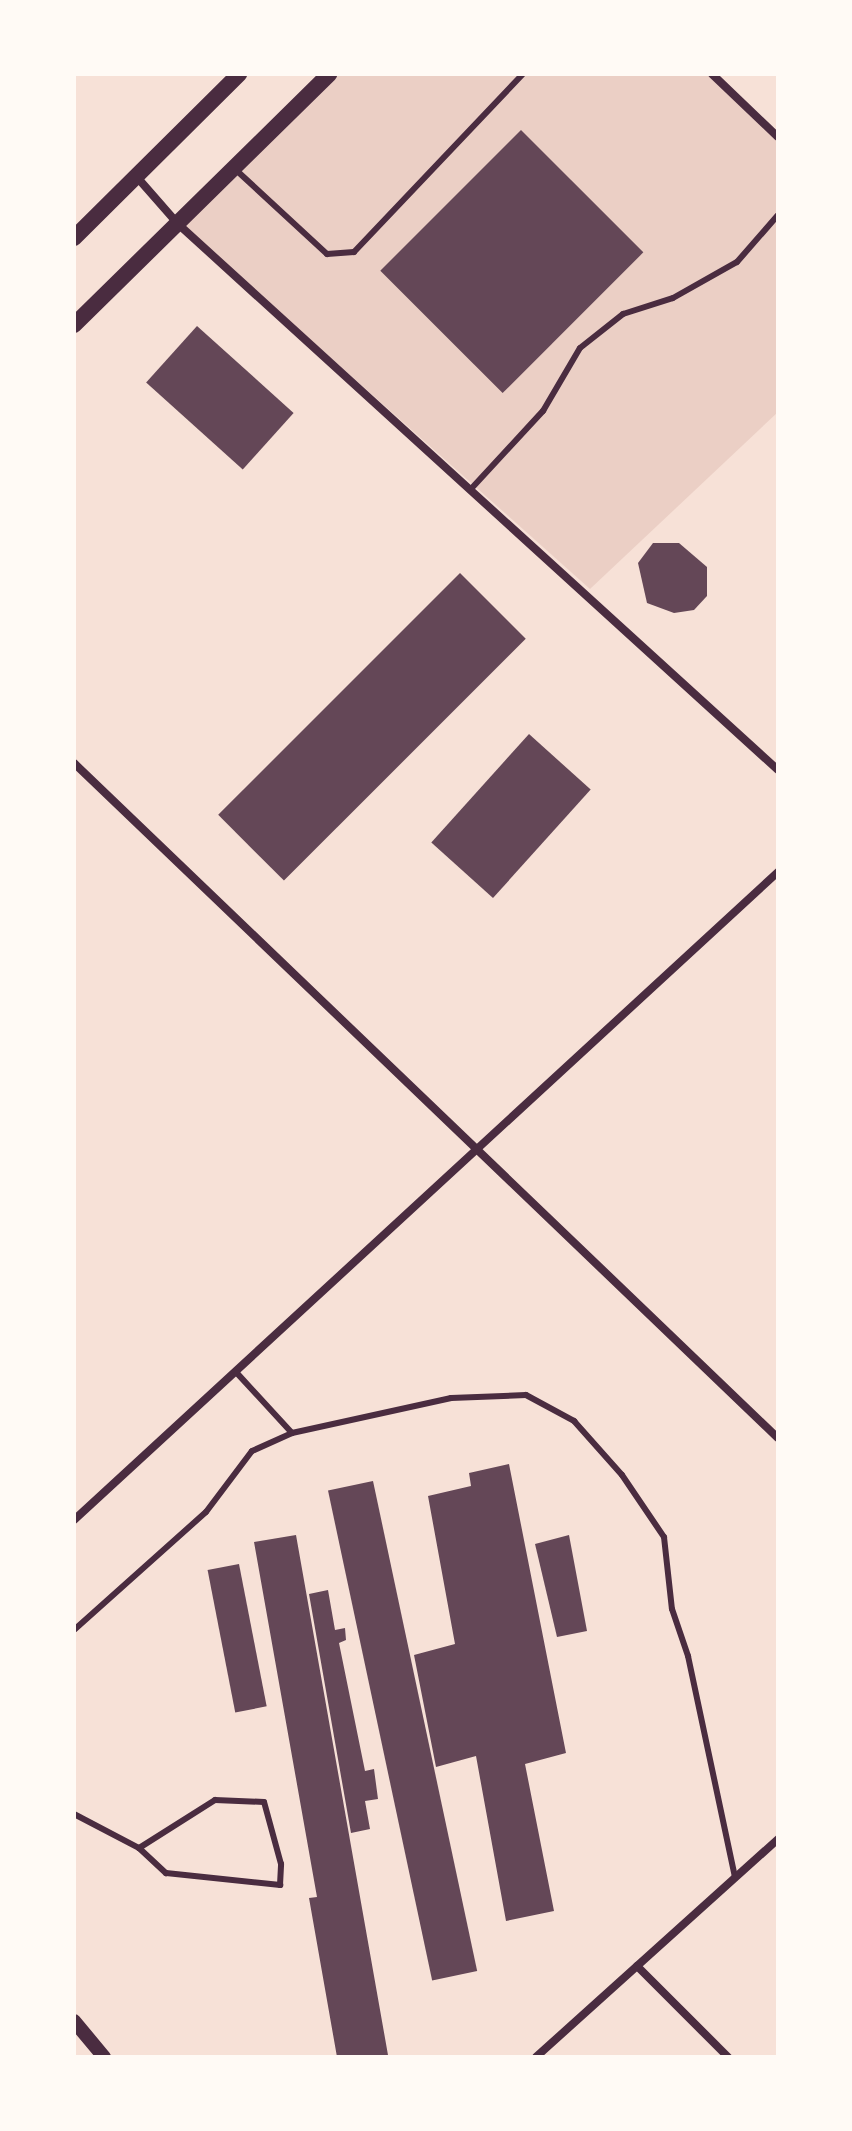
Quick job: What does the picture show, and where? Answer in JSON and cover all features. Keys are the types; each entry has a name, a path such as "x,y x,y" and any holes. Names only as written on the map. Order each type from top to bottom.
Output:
{"main road":[{"path":"74,238 239,74"},
{"path":"74,325 329,74"}],"street":[{"path":"712,74 778,137"},
{"path":"135,175 178,224 778,770"},
{"path":"74,763 476,1152 778,1438"},
{"path":"74,1520 778,872"},
{"path":"536,2057 778,1839"},
{"path":"637,1966 728,2057"},
{"path":"74,2021 104,2057"}],"lane":[{"path":"234,168 327,254 354,252 523,74"},
{"path":"470,490 543,411 580,348 623,314 673,298 737,262 778,215"},
{"path":"236,1372 292,1433"},
{"path":"74,1630 206,1512 252,1451 292,1433 451,1398 526,1395 574,1421 622,1475 664,1537 672,1609 688,1656 735,1878"},
{"path":"74,1814 139,1848 166,1873 280,1885 281,1864 264,1802 215,1800 139,1848"}],"shaded area":[{"path":"332,74 714,74 778,134 778,412 590,589 181,224"}],"building":[{"path":"521,130 643,252 503,393 380,271"},
{"path":"197,326 294,413 243,469 146,382"},
{"path":"653,543 679,543 707,567 707,596 694,610 674,613 647,603 638,563"},
{"path":"460,573 526,639 284,881 218,815"},
{"path":"529,734 591,790 493,898 431,842"},
{"path":"509,1464 566,1753 525,1764 554,1911 506,1921 476,1756 436,1767 414,1655 455,1644 428,1496 471,1486 469,1473"},
{"path":"373,1481 477,1971 432,1981 328,1491"},
{"path":"296,1535 388,2055 381,2057 337,2057 309,1898 317,1897 254,1542"},
{"path":"569,1535 587,1631 557,1637 535,1544"},
{"path":"239,1564 267,1706 235,1712 208,1570"},
{"path":"328,1590 335,1630 345,1628 346,1640 339,1643 365,1771 374,1769 378,1799 365,1801 370,1829 351,1833 309,1594"}]}
